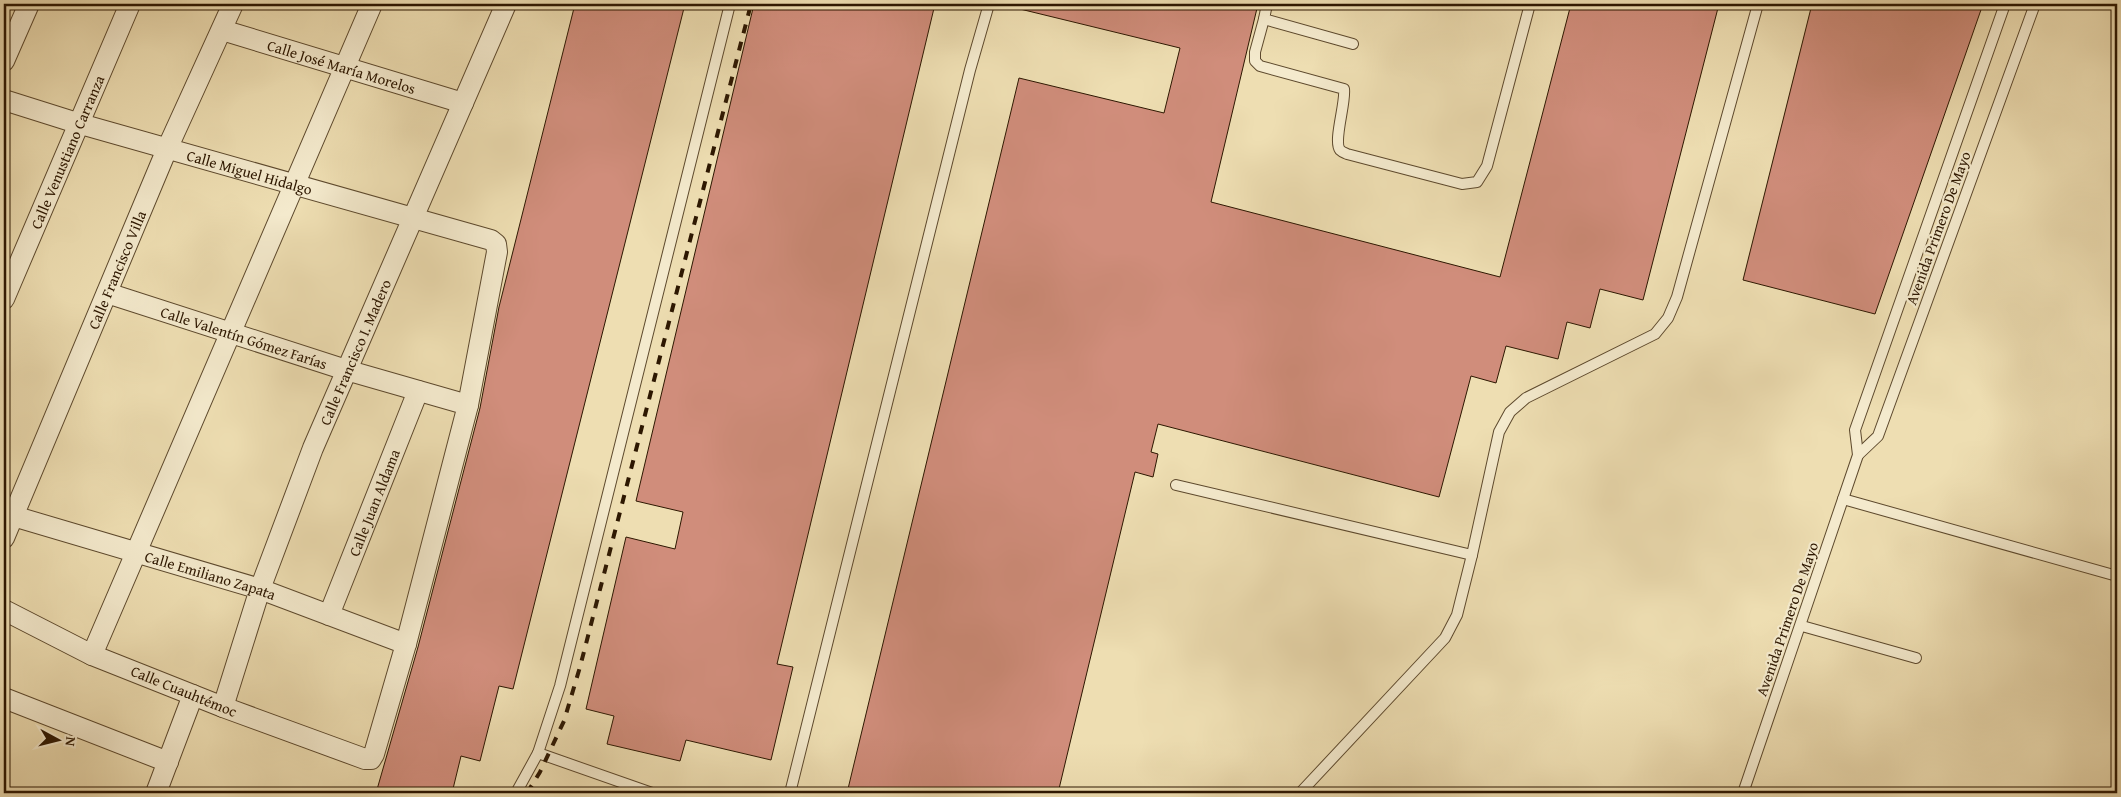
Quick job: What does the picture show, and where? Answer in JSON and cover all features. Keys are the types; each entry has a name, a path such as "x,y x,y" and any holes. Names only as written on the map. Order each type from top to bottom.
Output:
{"street":[{"path":"4,61 29,4"},
{"name":"Calle Venustiano Carranza","path":"4,299 77,123 130,4"},
{"name":"Calle Francisco Villa","path":"4,538 167,149 234,4"},
{"path":"92,655 372,4"},
{"name":"Calle Francisco I. Madero","path":"223,707 260,589 313,448 506,4"},
{"name":"Calle José María Morelos","path":"222,30 463,103"},
{"name":"Calle Miguel Hidalgo","path":"4,100 167,149 491,240 496,244 497,252 468,405"},
{"name":"Calle Valentín Gómez Farías","path":"107,293 346,370 468,405"},
{"name":"Calle Juan Aldama","path":"329,615 418,391"},
{"path":"406,644 468,405"},
{"name":"Calle Emiliano Zapata","path":"13,516 260,589 406,644"},
{"name":"Calle Cuauhtémoc","path":"4,610 92,655 223,707 365,759 370,759 374,754 406,644"},
{"path":"156,793 193,695"},
{"path":"4,698 168,762"}],"lane":[{"path":"516,793 538,753 562,676 730,4"},
{"path":"790,793 965,90 989,4"},
{"path":"1268,4 1254,52 1255,61 1260,66 1344,89 1345,100 1337,140 1340,150 1347,154 1462,184 1477,182 1487,166 1530,4"},
{"path":"1300,793 1445,638 1457,615 1499,432 1510,412 1526,398 1655,334 1668,318 1677,297 1758,4"},
{"name":"Avenida Primero De Mayo","path":"1743,793 1802,626 1858,454 1855,430 2006,4"},
{"name":"Avenida Primero De Mayo","path":"1858,454 1878,436 2035,4"},
{"path":"1264,19 1353,44"},
{"path":"1176,485 1472,555"},
{"path":"1843,500 2117,576"},
{"path":"1802,626 1916,658"},
{"path":"538,753 652,793"}],"building":[{"path":"575,4 685,4 513,689 499,686 480,761 461,756 452,793 376,793 418,647 480,408 499,307"},
{"path":"754,4 935,4 777,664 793,667 771,760 686,740 680,761 607,744 614,716 586,709 626,537 675,549 683,512 636,501"},
{"path":"1020,4 1258,4 1211,202 1500,277 1571,4 1719,4 1643,300 1600,289 1590,328 1567,322 1558,359 1506,346 1496,383 1471,376 1439,497 1158,424 1151,452 1158,454 1153,477 1135,472 1058,793 847,793 1019,78 1164,113 1180,48 1020,9"},
{"path":"1812,4 1983,4 1875,314 1743,280"}],"railway":[{"path":"527,793 540,772 564,721 580,667 751,4"}]}
